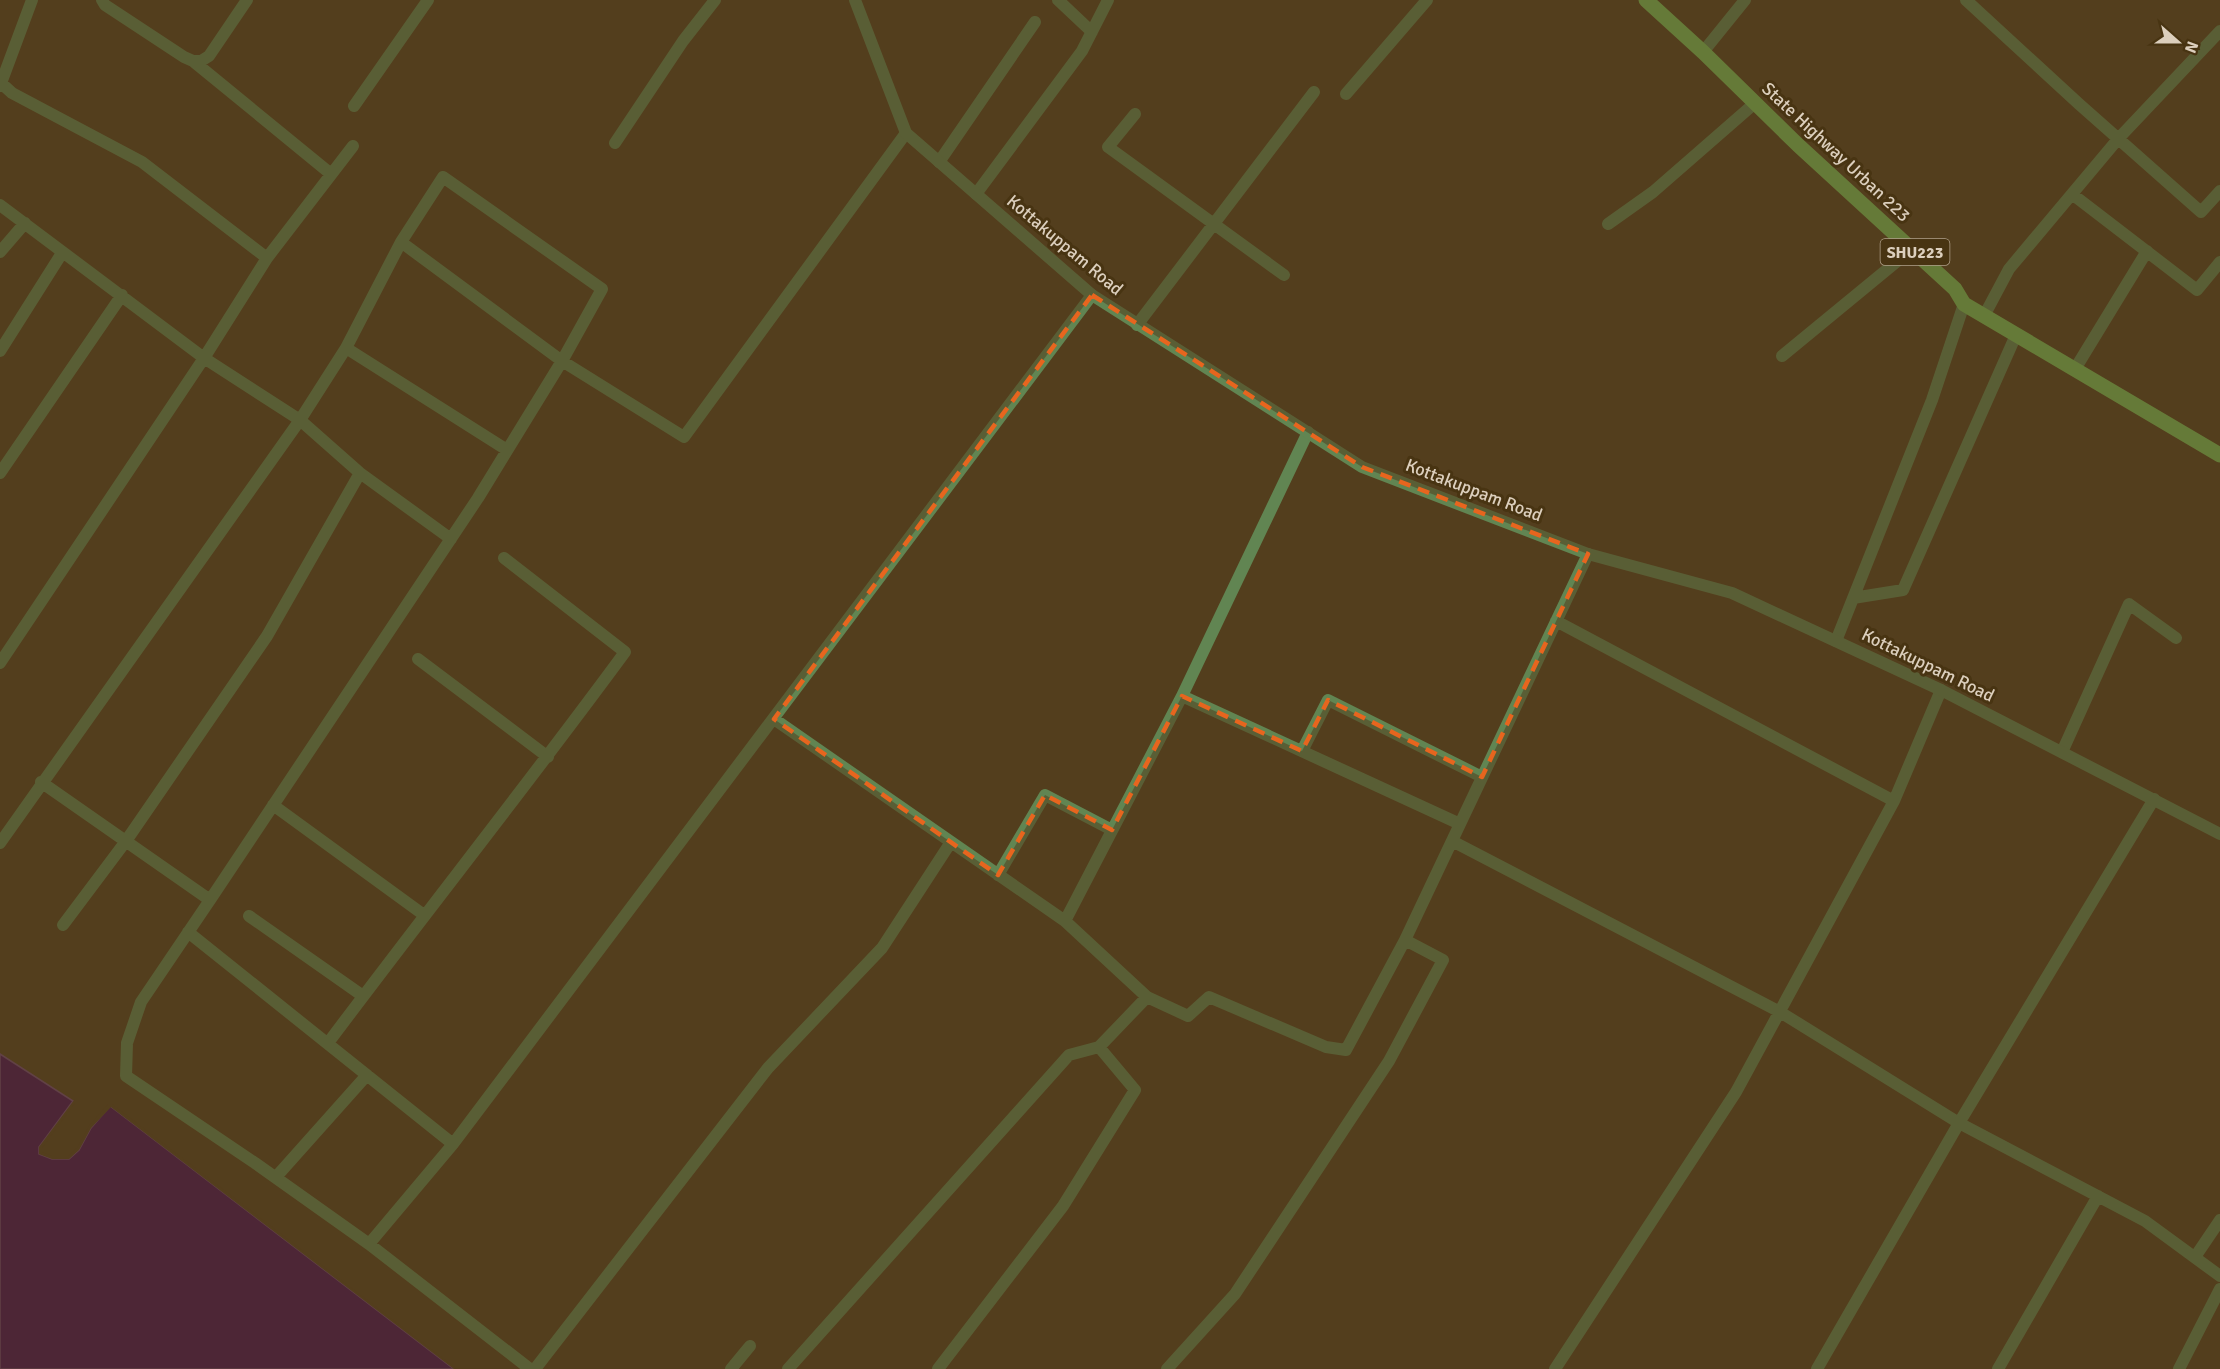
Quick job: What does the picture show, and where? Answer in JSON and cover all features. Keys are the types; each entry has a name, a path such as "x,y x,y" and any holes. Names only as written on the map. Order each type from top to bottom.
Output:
{"main road":[{"name":"State Highway Urban 223","path":"1646,0 1955,289 1964,304 2220,455"}],"street":[{"path":"32,0 0,84 12,93 142,162 267,258"},
{"path":"102,0 105,5 193,61 332,174"},
{"path":"193,61 201,61 208,56 247,0"},
{"path":"354,106 428,0"},
{"path":"615,143 683,41 715,0"},
{"name":"Kottakuppam Road","path":"855,0 906,133 1092,295 1362,467 1588,554 1732,592 1941,690 2220,834"},
{"path":"1058,0 1092,32"},
{"path":"976,194 1082,51 1108,0"},
{"path":"1346,94 1427,0"},
{"path":"1703,52 1745,0"},
{"path":"1966,0 2201,212 2220,192"},
{"path":"939,162 1035,22"},
{"path":"1984,316 2009,269 2118,139 2220,32"},
{"path":"1137,325 1314,92"},
{"path":"1608,224 1653,192 1755,103"},
{"path":"1136,114 1108,147 1284,275"},
{"path":"401,242 562,361 684,437 906,133"},
{"path":"0,663 204,358 267,258 353,147"},
{"path":"0,843 41,782 300,420 346,348 401,242 443,177 602,289 562,361 451,539 141,1002 127,1043 126,1076 276,1177 369,1244 530,1369"},
{"path":"2072,194 2197,290 2220,262"},
{"path":"0,205 204,358 300,420 360,473 451,539"},
{"path":"0,252 25,223"},
{"path":"1782,356 1911,249"},
{"path":"2074,369 2147,251"},
{"path":"0,351 62,253"},
{"path":"0,473 122,295"},
{"path":"369,1244 453,1144 1092,295"},
{"path":"1836,641 1932,400 1964,304"},
{"path":"1853,597 1903,590 2016,335"},
{"path":"346,348 507,450"},
{"path":"1065,921 1182,696 1308,432"},
{"path":"63,925 126,841 267,636 360,473"},
{"path":"774,719 1065,921 1147,996 1188,1016 1209,997 1326,1047 1346,1050 1405,940 1588,554"},
{"path":"327,1043 548,757 625,652 504,558"},
{"path":"2062,752 2129,604 2176,638"},
{"path":"1556,621 1894,801"},
{"path":"418,659 548,757"},
{"path":"1554,1369 1737,1092 1894,801 1941,690"},
{"path":"1182,696 1460,824"},
{"path":"1302,751 1328,700 1482,777"},
{"path":"41,782 210,900"},
{"path":"998,875 1045,795 1112,830"},
{"path":"1816,1369 1959,1123 2154,799"},
{"path":"273,805 424,915"},
{"path":"1452,841 1780,1012 1959,1123 2145,1221 2220,1276"},
{"path":"535,1369 768,1068 882,948 951,842"},
{"path":"249,916 363,996"},
{"path":"188,932 453,1144"},
{"path":"1167,1369 1234,1294 1389,1061 1443,960 1405,940"},
{"path":"788,1369 1069,1055 1099,1047 1147,996"},
{"path":"938,1369 1063,1206 1135,1090 1099,1047"},
{"path":"276,1177 367,1075"},
{"path":"1998,1369 2098,1196"},
{"path":"2195,1257 2220,1220"},
{"path":"2179,1369 2220,1289"},
{"path":"731,1369 750,1346"}],"highlighted area":[{"path":"1092,295 1362,467 1588,554 1482,777 1328,700 1302,751 1182,696 1112,830 1045,795 998,875 774,719"}],"shaded area":[{"path":"0,1054 73,1101 39,1147 39,1154 52,1159 69,1159 79,1150 91,1128 110,1106 454,1369 0,1369"}],"pier":[{"path":"75,1099 75,1103 42,1148 42,1152 52,1156 68,1156 77,1148 89,1126 108,1104 112,1104 457,1369 454,1369 111,1107 91,1128 79,1150 69,1159 52,1159 39,1154 39,1147"}]}
